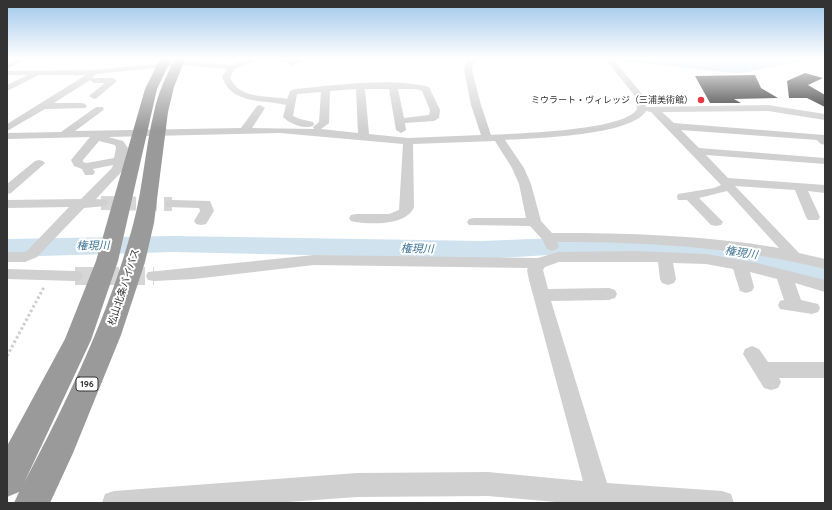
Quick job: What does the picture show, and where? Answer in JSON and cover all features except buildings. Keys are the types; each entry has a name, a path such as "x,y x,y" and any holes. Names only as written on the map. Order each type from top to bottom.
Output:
{"highway":[{"name":"松山北条バイパス","path":"132,266 117,225 151,89 156,83"},
{"name":"松山北条バイパス","path":"32,503 57,453 108,335 132,266 144,223 158,132 169,83"},
{"name":"松山北条バイパス","path":"7,480 78,340 132,266"}],"street":[{"path":"7,88 18,83"},
{"path":"7,128 80,83"},
{"path":"94,96 110,83"},
{"path":"228,83 229,87 233,91 250,97 283,100 291,103"},
{"path":"471,83 476,105 493,138 518,168 542,232 558,256"},
{"path":"400,121 430,119 435,116 435,110 426,89 423,87 360,86 295,92 288,117 290,120 317,129 364,137 406,141 493,138 580,131 611,126 632,119 639,114 642,109 639,96 628,83"},
{"path":"360,86 364,137"},
{"path":"356,218 385,218 398,216 404,213 407,207 406,141 400,121 393,86"},
{"path":"7,136 317,129 324,123 326,89"},
{"path":"43,106 82,106"},
{"path":"245,130 261,108"},
{"path":"642,109 768,108 825,117"},
{"path":"65,134 100,109"},
{"path":"655,110 727,184 793,268 790,305 812,308"},
{"path":"759,122 768,133"},
{"path":"808,124 823,139"},
{"path":"671,126 768,133 823,139"},
{"path":"7,257 25,257 32,254 118,169 122,148 119,143 95,135"},
{"path":"95,135 78,160 78,164 87,169 120,160"},
{"path":"696,151 825,161"},
{"path":"7,190 39,163"},
{"path":"716,222 687,197 717,191 727,184 825,189"},
{"path":"800,187 814,217"},
{"path":"7,204 101,204"},
{"path":"172,204 205,204 207,211 201,221"},
{"path":"474,222 542,232 715,242 793,268 825,286"},
{"path":"542,232 607,229"},
{"path":"132,266 194,274 314,260 539,263 558,256 706,259 740,265 793,268 825,264"},
{"path":"665,257 668,279"},
{"path":"539,263 535,270 600,499"},
{"path":"740,265 746,287"},
{"path":"10,278 50,275 75,276"},
{"path":"542,295 609,294"},
{"path":"762,368 825,370"},
{"path":"114,503 357,485 488,484 600,499 722,503"}],"path":[{"path":"7,356 50,275"}],"waterway":[{"name":"権現川","path":"7,248 174,244 482,250 581,245 687,246 751,254 825,272"}],"tunnel":[{"path":"101,203 172,204"},
{"path":"75,276 154,276"}],"place":[{"name":"ミウラート・ヴィレッジ（三浦美術館）","path":"701,100"}]}
